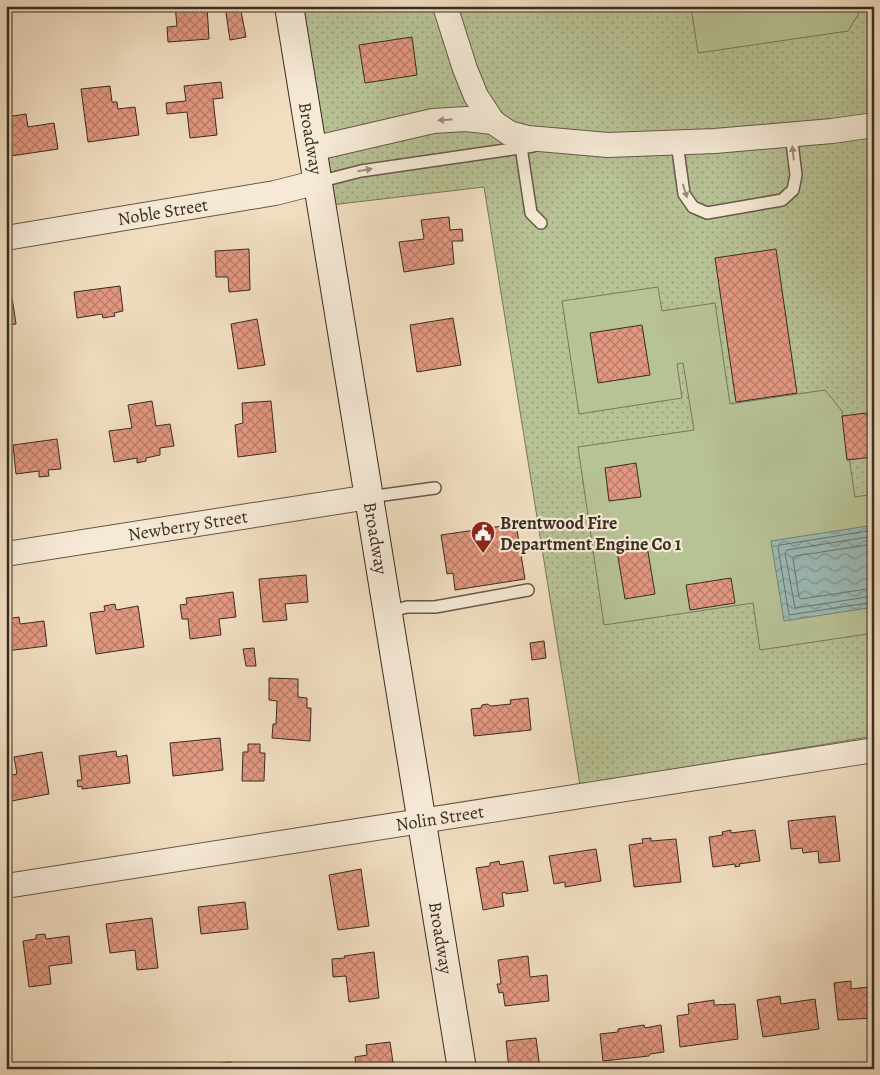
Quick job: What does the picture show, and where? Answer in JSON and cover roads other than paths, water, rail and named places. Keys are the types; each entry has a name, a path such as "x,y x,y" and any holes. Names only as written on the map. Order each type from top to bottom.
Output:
{"street":[{"name":"Broadway","path":"289,6 462,1069"},
{"path":"445,6 462,60 476,96 493,122 509,133 528,138 608,145 715,141 832,131 874,125"},
{"path":"312,149 433,121 466,119 493,122"},
{"name":"Noble Street","path":"6,238 275,193 318,182"},
{"name":"Newberry Street","path":"6,554 369,497"},
{"name":"Nolin Street","path":"6,886 874,750"}],"lane":[{"path":"677,143 684,194 693,207 707,213 782,200 793,190 796,175 791,134"},
{"path":"318,182 361,171 570,142"},
{"path":"521,148 531,212 541,223"},
{"path":"369,497 435,488"},
{"path":"388,612 407,607 435,607 528,590"}],"water":[{"path":"874,525 874,607 784,621 771,541"}],"place":[{"name":"Brentwood Fire Department Engine Co 1","path":"483,554"}]}
